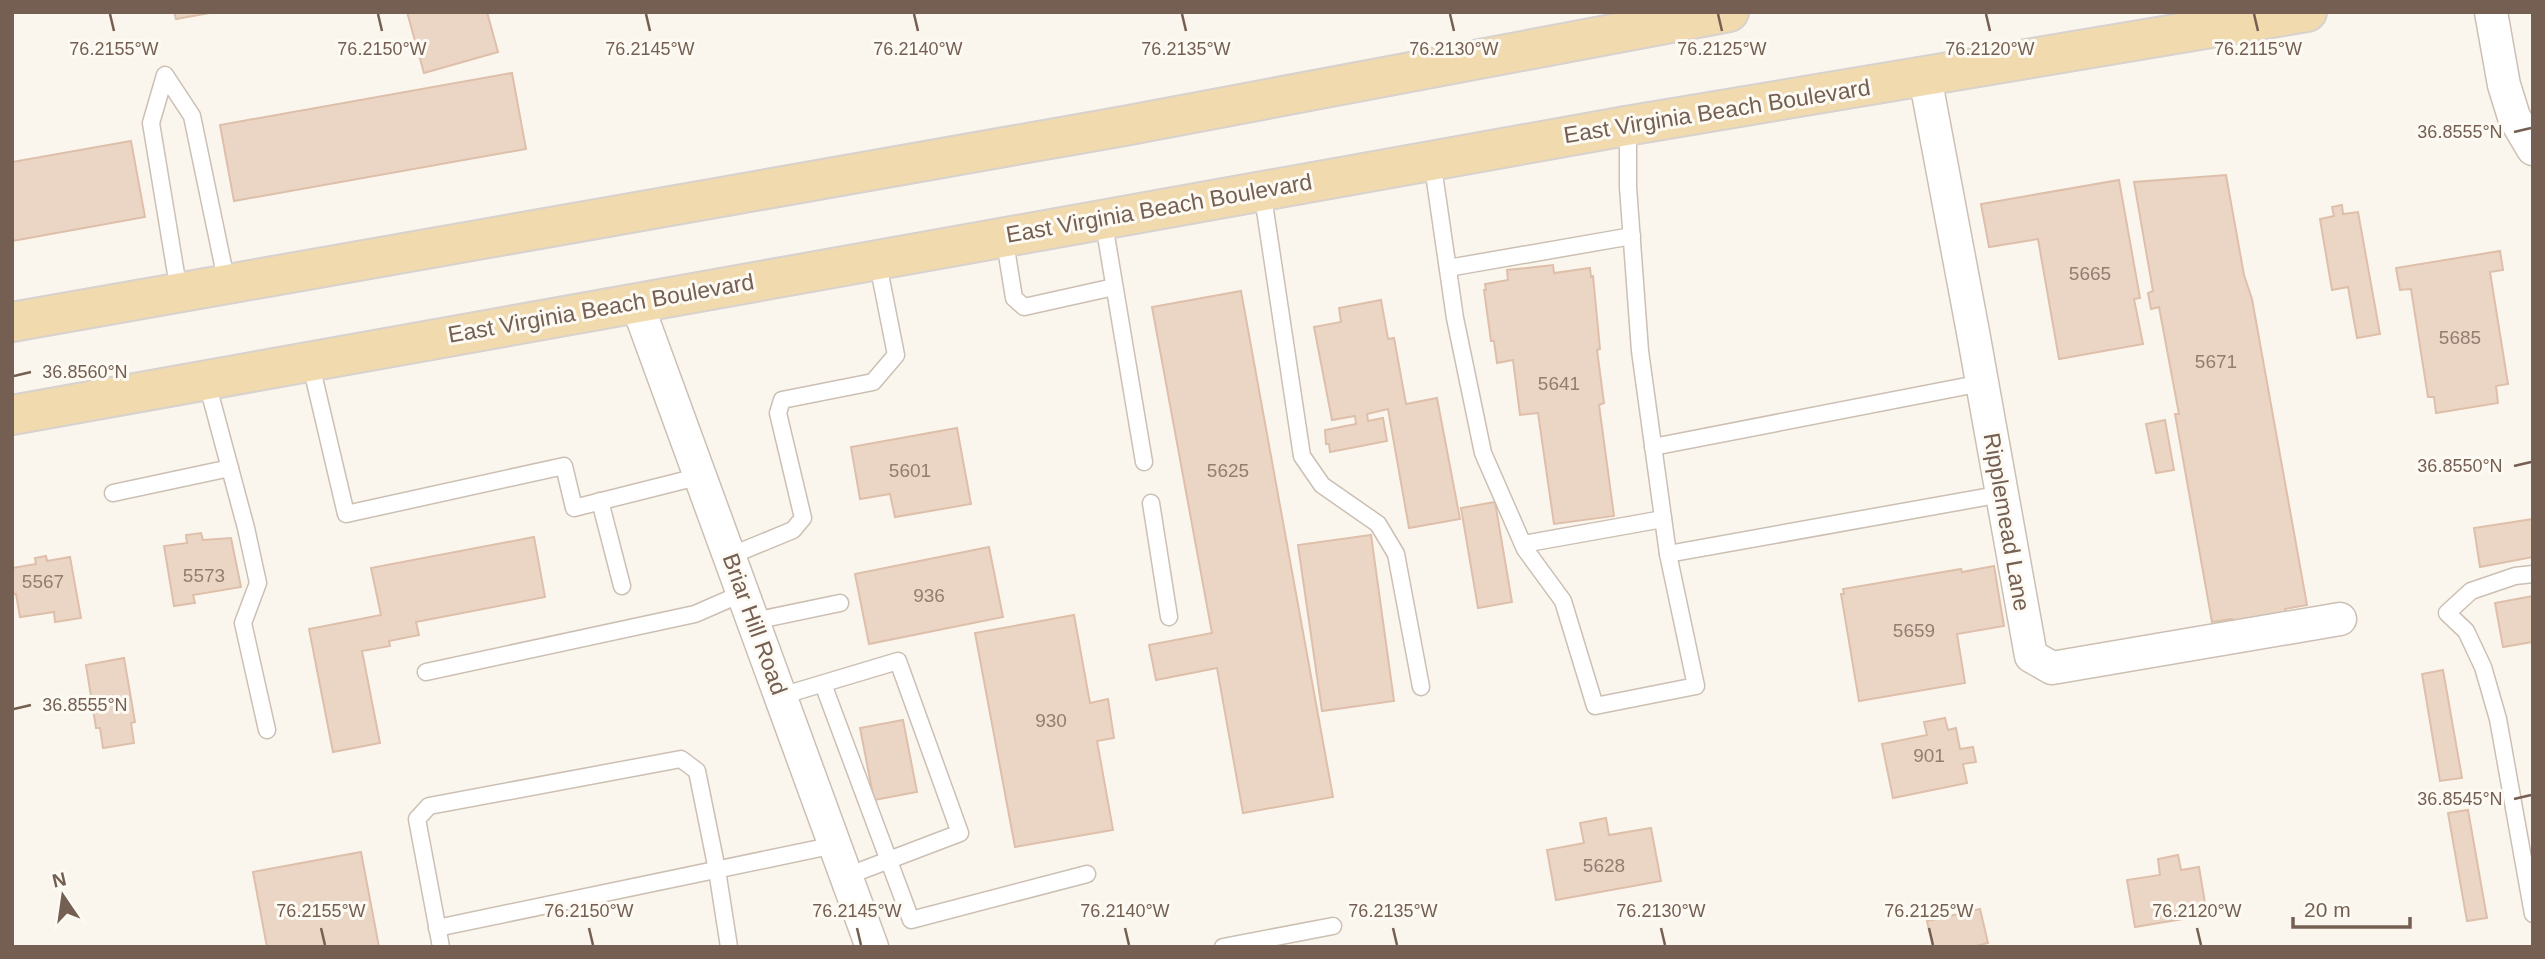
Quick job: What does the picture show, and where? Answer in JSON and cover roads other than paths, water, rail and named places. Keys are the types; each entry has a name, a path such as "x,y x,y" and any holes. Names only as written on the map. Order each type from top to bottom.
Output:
{"main road":[{"path":"12,322 1124,126 1729,12"},
{"name":"East Virginia Beach Boulevard","path":"12,415 1628,125 2307,12"}],"street":[{"path":"2491,12 2504,85 2514,117 2533,149"},
{"name":"Ripplemead Lane","path":"1925,77 2031,656 2052,668 2340,619"},
{"name":"Briar Hill Road","path":"636,301 872,947"}],"lane":[{"path":"179,292 151,123 165,75 192,116 227,284"},
{"path":"1432,160 1455,318 1483,453 1522,544 1563,601 1595,706 1696,686 1668,554 1640,351 1628,125"},
{"path":"1262,190 1302,456 1321,485 1378,524 1396,554 1421,687"},
{"path":"1103,218 1144,461"},
{"path":"1004,236 1014,298 1024,307 1114,287"},
{"path":"1448,268 1632,236"},
{"path":"730,556 793,530 803,518 779,413 782,401 873,382 896,355 877,258"},
{"path":"310,361 346,514 564,466 574,508 701,477"},
{"path":"206,379 258,583 243,623 267,730"},
{"path":"1653,447 1982,383"},
{"path":"113,493 230,468"},
{"path":"1668,554 2002,494"},
{"path":"600,501 622,586"},
{"path":"1152,503 1169,617"},
{"path":"1522,544 1663,519"},
{"path":"2533,574 2515,576 2471,592 2447,613 2466,631 2483,667 2498,719 2533,914"},
{"path":"426,672 695,614 748,607 839,603"},
{"path":"781,696 898,661 960,833 847,876"},
{"path":"823,684 911,920 1087,874"},
{"path":"441,947 417,819 429,806 681,759 697,771 729,947"},
{"path":"437,928 835,845"},
{"path":"1223,947 1333,926"}]}
